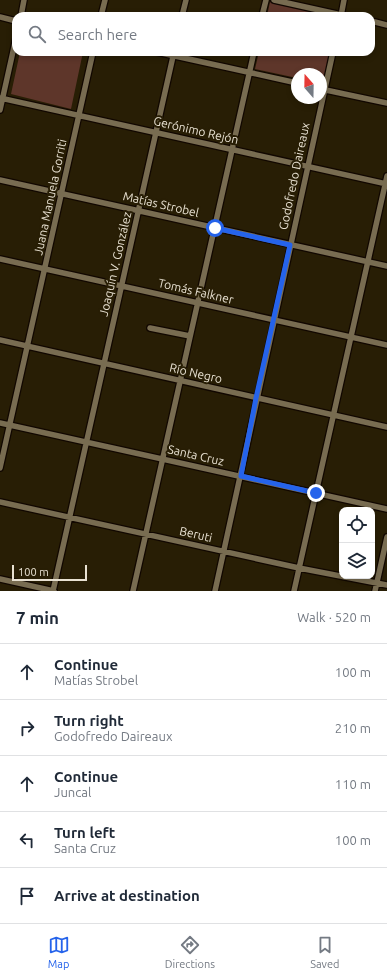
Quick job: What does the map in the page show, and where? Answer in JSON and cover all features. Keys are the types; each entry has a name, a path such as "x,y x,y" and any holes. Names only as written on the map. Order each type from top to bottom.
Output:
{"street":[{"path":"22,12 24,0"},
{"path":"102,12 105,0"},
{"path":"183,12 186,0"},
{"path":"263,12 266,0"},
{"path":"274,0 326,12"},
{"path":"343,12 344,0"},
{"path":"0,17 12,20"},
{"path":"375,22 387,25"},
{"path":"0,110 1,98 12,54"},
{"name":"Juana Manuela Gorriti","path":"0,468 92,56"},
{"name":"Joaquín V. González","path":"53,591 174,56"},
{"path":"182,56 291,82"},
{"path":"133,591 253,56"},
{"name":"Godofredo Daireaux","path":"327,74 332,56"},
{"path":"327,90 387,103"},
{"name":"Gerónimo Rejón","path":"1,98 386,183"},
{"name":"Godofredo Daireaux","path":"215,591 241,476 256,398 308,166 320,104"},
{"path":"294,591 387,176"},
{"name":"Matías Strobel","path":"0,180 387,266"},
{"name":"Tomás Falkner","path":"0,259 387,345"},
{"path":"150,328 190,336"},
{"name":"Río Negro","path":"0,340 387,427"},
{"name":"Santa Cruz","path":"0,423 387,509"},
{"name":"Beruti","path":"0,502 224,552 387,585"},
{"path":"375,591 387,537"},
{"path":"0,579 53,591"}],"shaded area":[{"path":"270,2 319,12 268,12"},
{"path":"19,56 82,56 71,109 11,94"},
{"path":"258,56 333,56 327,85 327,68 291,68 291,77 255,69"}],"route":[{"path":"215,228 290,245 256,398 241,476 316,493"}]}
